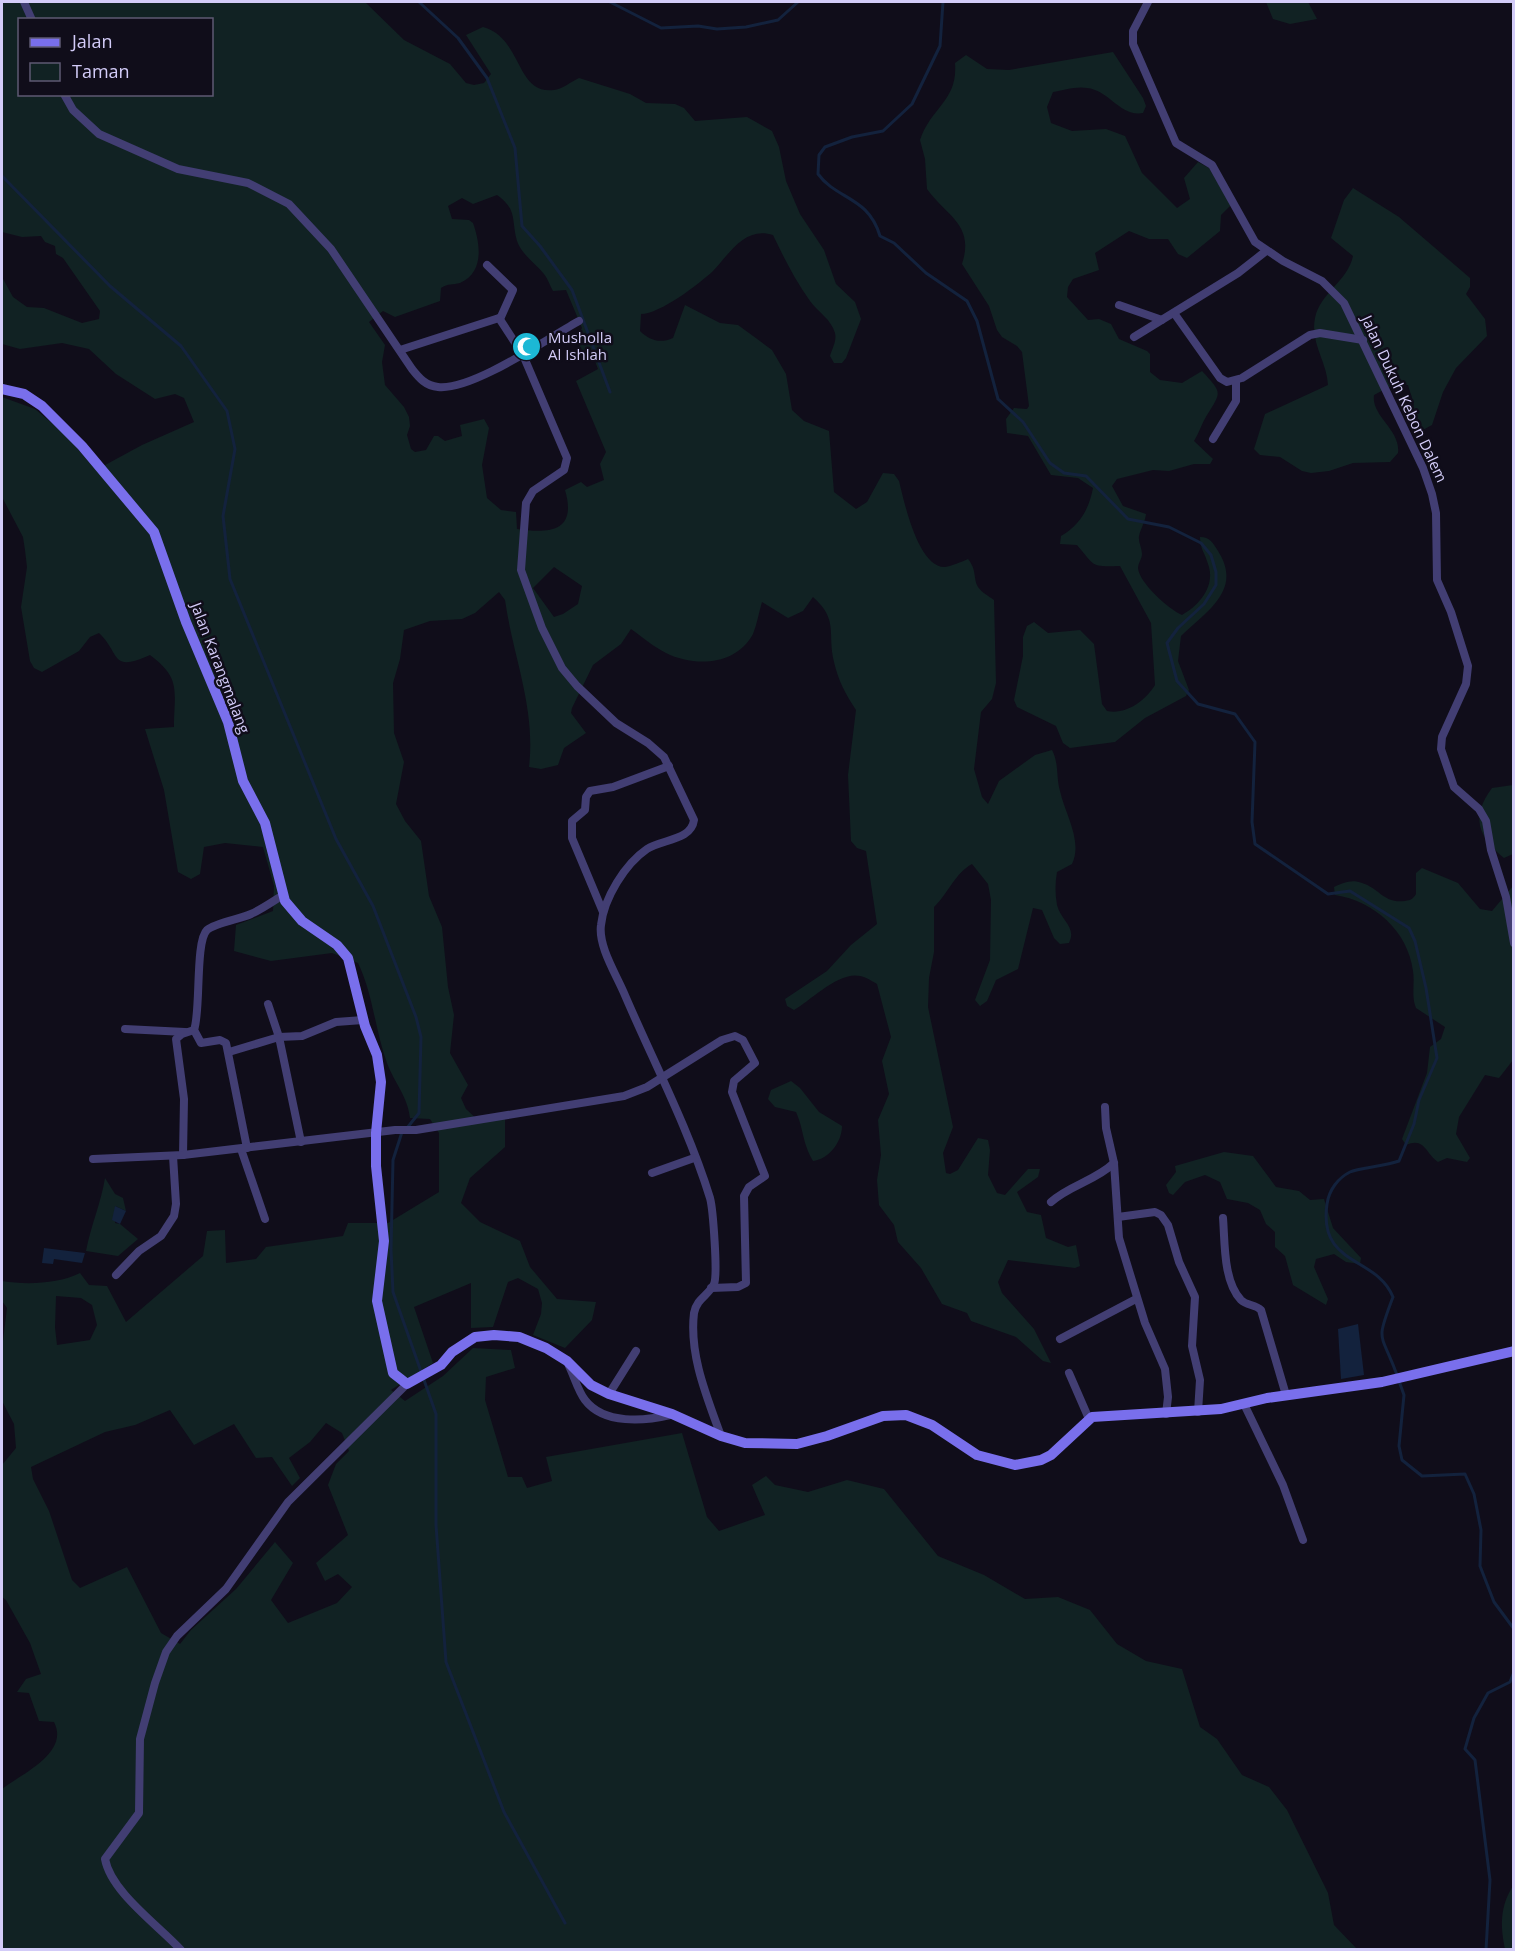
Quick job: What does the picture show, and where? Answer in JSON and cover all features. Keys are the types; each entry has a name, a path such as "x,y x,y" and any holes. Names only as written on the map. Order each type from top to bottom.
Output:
{"street":[{"path":"24,2 31,18"},
{"name":"Jalan Dukuh Kebon Dalem","path":"1148,2 1133,32 1133,44 1171,135 1180,148 1212,165 1252,238 1266,251 1328,285 1344,303 1423,468 1436,513 1437,580 1451,612 1468,666 1466,684 1442,737 1442,749 1454,787 1479,809 1486,821 1491,850 1506,897 1514,943"},
{"path":"65,96 83,122 99,134 178,169 248,183 289,204 331,249 419,378 436,387 447,387 471,380 523,355 579,321"},
{"path":"1134,336 1239,273 1266,251"},
{"path":"400,350 500,319 513,290 487,265"},
{"path":"1119,305 1162,320"},
{"path":"1174,313 1220,378 1227,382 1236,381 1310,335 1320,333 1363,340"},
{"path":"500,319 523,355 567,458 564,470 532,491 526,503 520,570 546,639 562,668 577,686 616,723 648,743 669,766 694,820 693,826 686,834 662,842 639,856 610,896 603,912 600,928 603,942 660,1078 686,1130 712,1207 715,1279 711,1288 698,1302 695,1310 694,1344 705,1392 721,1436"},
{"path":"1213,439 1236,401 1236,381"},
{"name":"Jalan Karangmalang","path":"2,389 24,394 42,406 82,446 154,532 186,622 228,722 243,781 265,823 283,895 302,921 344,952 351,967 363,1020 377,1055 381,1082 376,1133 376,1166 384,1241 377,1301 393,1373 407,1384"},
{"path":"603,912 572,838 572,821 585,810 586,797 590,791 613,787 669,766"},
{"path":"265,1220 244,1148 229,1052 224,1040 198,1041 190,1031 205,932 209,928 251,914 283,895"},
{"path":"268,1004 279,1037 301,1142"},
{"path":"229,1052 279,1037 302,1036 336,1022 363,1020"},
{"path":"125,1029 190,1031"},
{"path":"183,1155 184,1099 176,1039 190,1031"},
{"path":"93,1159 173,1156 395,1130 416,1130 624,1096 647,1087 722,1040 735,1036 743,1040 754,1060 753,1067 740,1075 732,1088 765,1176 749,1187 744,1196 747,1280 741,1287 711,1288"},
{"path":"1105,1107 1106,1128 1114,1163 1119,1238 1136,1299 1165,1369 1166,1414"},
{"path":"116,1275 139,1251 160,1236 174,1216 176,1204 173,1156"},
{"path":"652,1173 694,1158"},
{"path":"1051,1202 1062,1193 1096,1178 1114,1163"},
{"path":"1118,1217 1155,1212 1161,1215 1168,1225 1179,1262 1195,1297 1192,1346 1200,1380 1198,1412"},
{"path":"1223,1218 1227,1262 1235,1292 1244,1302 1261,1310 1286,1395"},
{"path":"1060,1339 1136,1299"},
{"path":"181,1950 129,1898 107,1869 105,1859 139,1813 140,1739 160,1665 177,1636 226,1589 288,1502 407,1384 424,1376 464,1343 485,1335 519,1337 546,1348 567,1361 591,1385 609,1394 672,1414 721,1436 745,1443 797,1444 827,1436 877,1417 906,1415 932,1425 977,1455 1015,1465 1041,1460 1051,1455 1089,1419 1107,1415 1198,1412 1286,1395 1382,1382 1514,1351"},
{"path":"609,1394 636,1351"},
{"path":"567,1361 585,1400 601,1411 633,1420 646,1421 672,1414"},
{"path":"1069,1373 1089,1419"},
{"path":"1244,1404 1283,1485 1303,1540"}],"green space":[{"path":"2,2 365,2 404,40 450,64 466,83 474,85 484,83 491,74 466,35 483,27 496,33 505,42 525,75 532,84 541,89 557,90 579,78 630,94 646,103 675,104 684,108 695,121 747,117 772,131 779,147 786,181 800,214 824,250 836,284 855,302 861,319 846,358 842,363 834,363 830,356 835,339 833,328 805,293 773,235 763,233 754,234 739,243 713,271 679,297 658,309 641,314 640,331 655,340 664,341 673,338 685,305 720,323 738,325 772,350 786,374 792,410 804,421 829,431 834,492 856,509 867,502 883,473 894,474 899,481 914,532 927,557 935,564 945,567 968,559 973,567 978,587 994,600 996,683 992,699 981,712 974,769 982,797 988,804 999,781 1035,755 1052,750 1056,760 1062,800 1072,828 1075,846 1072,864 1057,872 1056,884 1057,905 1070,928 1071,937 1069,943 1060,944 1054,938 1042,910 1033,908 1018,969 996,980 987,1001 980,1006 975,1000 990,960 991,900 988,884 972,864 956,878 934,907 934,952 929,978 928,1007 953,1127 943,1153 946,1173 950,1174 958,1170 978,1138 988,1140 990,1150 988,1175 997,1193 1005,1195 1028,1169 1040,1169 1038,1177 1017,1192 1027,1212 1041,1215 1046,1238 1068,1247 1076,1245 1080,1266 1075,1268 1008,1260 998,1282 1002,1293 1034,1329 1051,1363 1043,1361 1016,1337 971,1321 967,1313 942,1304 921,1268 898,1242 894,1225 879,1205 877,1180 881,1155 878,1120 889,1094 882,1061 891,1037 877,984 862,977 843,978 794,1010 787,1006 785,999 827,971 851,945 877,924 866,851 857,848 851,841 848,775 856,710 838,675 832,652 831,627 821,605 813,597 803,611 788,618 762,602 756,626 746,645 725,658 714,661 701,662 677,658 657,648 631,629 621,644 593,665 572,708 571,713 586,733 564,748 558,765 541,769 529,767 527,703 505,600 499,592 475,613 462,619 430,621 404,630 400,659 393,683 394,733 404,762 396,804 405,821 421,841 429,896 442,927 448,987 454,1015 450,1053 468,1085 461,1098 466,1109 481,1123 505,1118 505,1147 470,1178 461,1203 480,1222 520,1241 530,1267 557,1299 596,1302 592,1320 565,1348 533,1335 541,1314 542,1303 538,1289 518,1278 508,1282 493,1327 471,1328 471,1283 414,1307 433,1363 391,1390 405,1401 443,1376 473,1348 511,1350 515,1368 486,1377 485,1400 508,1477 522,1477 527,1488 552,1481 546,1457 682,1433 707,1517 719,1531 765,1515 752,1485 766,1476 775,1485 808,1492 847,1480 884,1489 938,1556 984,1575 1025,1599 1058,1597 1090,1610 1117,1644 1146,1661 1182,1669 1200,1727 1217,1739 1242,1775 1269,1787 1287,1810 1328,1893 1334,1925 1357,1949 2,1949 2,1789 50,1753 57,1733 54,1722 39,1721 29,1693 17,1692 26,1679 41,1674 30,1643 6,1600 2,1597 2,1465 16,1448 14,1424 2,1401 2,1349 7,1308 2,1301 2,1281 42,1283 80,1273 89,1285 107,1286 126,1322 203,1256 207,1231 225,1230 226,1263 256,1259 266,1247 343,1236 348,1223 388,1223 439,1192 439,1133 430,1119 410,1118 404,1096 387,1063 367,987 358,963 332,953 271,961 234,951 236,925 273,911 274,886 263,847 225,843 204,847 200,874 191,879 178,872 164,790 145,729 174,727 174,686 167,671 150,655 128,662 118,659 99,633 90,637 79,651 42,672 34,668 30,661 21,607 27,567 23,537 2,497 2,397 35,409 65,434 96,470 142,445 194,422 184,398 175,394 155,399 116,374 89,349 62,343 20,349 2,344 2,277 13,297 27,307 44,308 82,323 99,319 100,311 63,258 56,254 55,246 45,242 41,236 22,237 2,232","holes":["497,195 504,200 511,211 517,241 522,251 544,274 553,291 566,290 582,328 577,336 581,350 592,353 598,369 576,381 606,452 600,464 604,480 587,487 581,482 565,490 568,504 567,514 564,522 550,530 517,529 516,512 501,510 487,498 482,465 489,428 484,419 460,425 462,436 445,441 434,436 426,450 415,452 411,449 407,435 410,426 409,417 404,407 385,385 382,362 385,345 369,322 383,311 395,317 440,301 441,288 460,283 468,278 474,272 479,256 473,223 469,220 452,219 448,206 462,198 473,204","554,567 582,586 578,604 554,617 533,588","56,1296 81,1298 92,1305 97,1325 90,1340 57,1345","170,1410 194,1445 234,1424 256,1458 272,1457 292,1486 300,1478 289,1458 310,1442 326,1423 342,1433 349,1451 336,1464 328,1485 348,1535 316,1563 325,1581 338,1574 352,1587 337,1603 288,1623 271,1600 293,1563 275,1542 236,1589 191,1630 180,1644 161,1633 127,1567 80,1588 72,1580 49,1511 33,1479 31,1467 105,1432 135,1425"]},
{"path":"1266,2 1308,2 1317,19 1290,24 1273,19"},
{"path":"1113,52 1143,98 1146,106 1143,113 1128,111 1095,90 1074,88 1053,92 1047,107 1051,123 1072,131 1106,129 1125,136 1142,173 1177,208 1190,199 1184,178 1198,162 1209,168 1231,205 1221,215 1220,231 1187,258 1178,254 1168,239 1149,239 1129,231 1095,253 1099,270 1073,279 1068,287 1067,297 1088,320 1099,319 1111,324 1119,339 1147,351 1150,354 1150,372 1160,380 1182,383 1202,371 1216,388 1218,392 1215,401 1194,441 1213,459 1210,464 1194,464 1169,471 1153,470 1117,479 1112,486 1123,506 1146,514 1139,536 1142,554 1138,568 1149,588 1170,608 1182,615 1195,606 1208,587 1210,572 1200,537 1209,539 1218,551 1225,565 1226,577 1219,599 1181,636 1178,661 1189,690 1186,696 1145,718 1115,742 1070,748 1063,743 1056,726 1017,707 1014,700 1023,656 1023,637 1027,626 1034,622 1048,633 1080,630 1094,644 1102,704 1107,711 1114,712 1134,706 1155,685 1151,623 1120,566 1094,564 1077,545 1060,544 1061,536 1083,516 1093,488 1078,478 1051,475 1028,436 1007,433 1006,419 1014,408 1027,409 1029,406 1022,352 1002,337 997,330 989,306 962,264 965,239 962,230 927,189 925,159 920,140 948,95 955,76 955,63 966,55 987,69 1009,70"},
{"path":"1353,188 1399,217 1470,278 1470,287 1466,294 1485,319 1487,336 1456,368 1443,392 1432,425 1419,432 1410,424 1406,415 1414,405 1408,385 1391,386 1374,395 1377,410 1398,445 1398,453 1390,462 1353,463 1329,471 1311,473 1302,471 1280,457 1260,455 1254,449 1265,414 1328,385 1315,336 1315,318 1322,301 1346,273 1353,256 1331,238 1344,200"},
{"path":"1513,785 1513,854 1504,858 1483,834 1479,817 1485,798 1492,788"},
{"path":"1422,868 1458,883 1480,909 1492,911 1513,886 1513,1060 1499,1078 1485,1075 1459,1117 1456,1134 1470,1158 1467,1162 1447,1158 1438,1162 1421,1144 1406,1145 1402,1139 1427,1073 1430,1047 1441,1039 1445,1027 1416,1008 1410,956 1404,943 1387,920 1363,904 1335,895 1334,887 1354,881 1368,885 1392,900 1409,900 1416,894 1416,873"},
{"path":"791,1081 800,1088 819,1112 842,1126 840,1138 834,1149 819,1160 813,1161 809,1154 796,1112 775,1107 768,1099 771,1090"},
{"path":"1224,1152 1253,1156 1276,1187 1299,1191 1310,1200 1324,1199 1333,1228 1361,1258 1360,1264 1346,1262 1334,1254 1316,1259 1314,1267 1328,1299 1326,1305 1293,1285 1285,1256 1275,1247 1275,1232 1266,1224 1260,1210 1248,1203 1227,1199 1220,1182 1205,1175 1185,1182 1173,1195 1169,1193 1166,1185 1176,1172 1175,1166"},
{"path":"105,1178 115,1194 123,1198 126,1211 115,1206 115,1223 120,1224 138,1239 118,1256 86,1251"},
{"path":"1513,1886 1513,1949 1505,1949 1502,1916"}],"water":[{"path":"115,1206 126,1211 120,1224 112,1220"},
{"path":"44,1248 85,1253 82,1263 54,1259 53,1264 42,1263"},
{"path":"1358,1324 1364,1375 1341,1379 1338,1329"}],"waterway":[{"path":"419,2 458,38 487,78 515,148 522,226 540,246 572,290 610,392"},
{"path":"610,2 661,28 698,26 717,29 746,27 778,20 798,2"},
{"path":"943,2 940,46 912,104 883,131 852,137 825,147 819,155 818,174 834,189 868,213 880,236 894,243 926,273 967,301 977,321 998,399 1023,422 1050,463 1064,473 1086,476 1128,519 1169,527 1201,543 1211,555 1216,572 1216,585 1204,604 1178,628 1167,643 1177,681 1198,704 1235,714 1255,742 1252,822 1255,844 1328,894 1350,891 1409,928 1415,941 1426,988 1437,1058 1419,1100 1414,1124 1399,1161 1354,1171 1346,1175 1332,1189 1327,1204 1327,1224 1331,1239 1339,1250 1385,1284 1393,1297 1382,1337 1397,1375"},
{"path":"2,176 110,286 181,346 227,411 235,449 223,516 230,579 336,839 373,906 416,1017 421,1037 419,1113 407,1128"},
{"path":"402,1132 393,1160 391,1250 393,1292 436,1414 436,1525 446,1662 504,1812 565,1923"},
{"path":"1399,1381 1404,1395 1399,1446 1402,1460 1422,1476 1465,1474 1474,1494 1481,1530 1480,1566 1494,1602 1514,1629"},
{"path":"1486,1950 1490,1880 1475,1760 1465,1749 1474,1718 1488,1693 1510,1682 1514,1672"}],"place":[{"name":"Musholla Al Ishlah","path":"527,347"}]}
